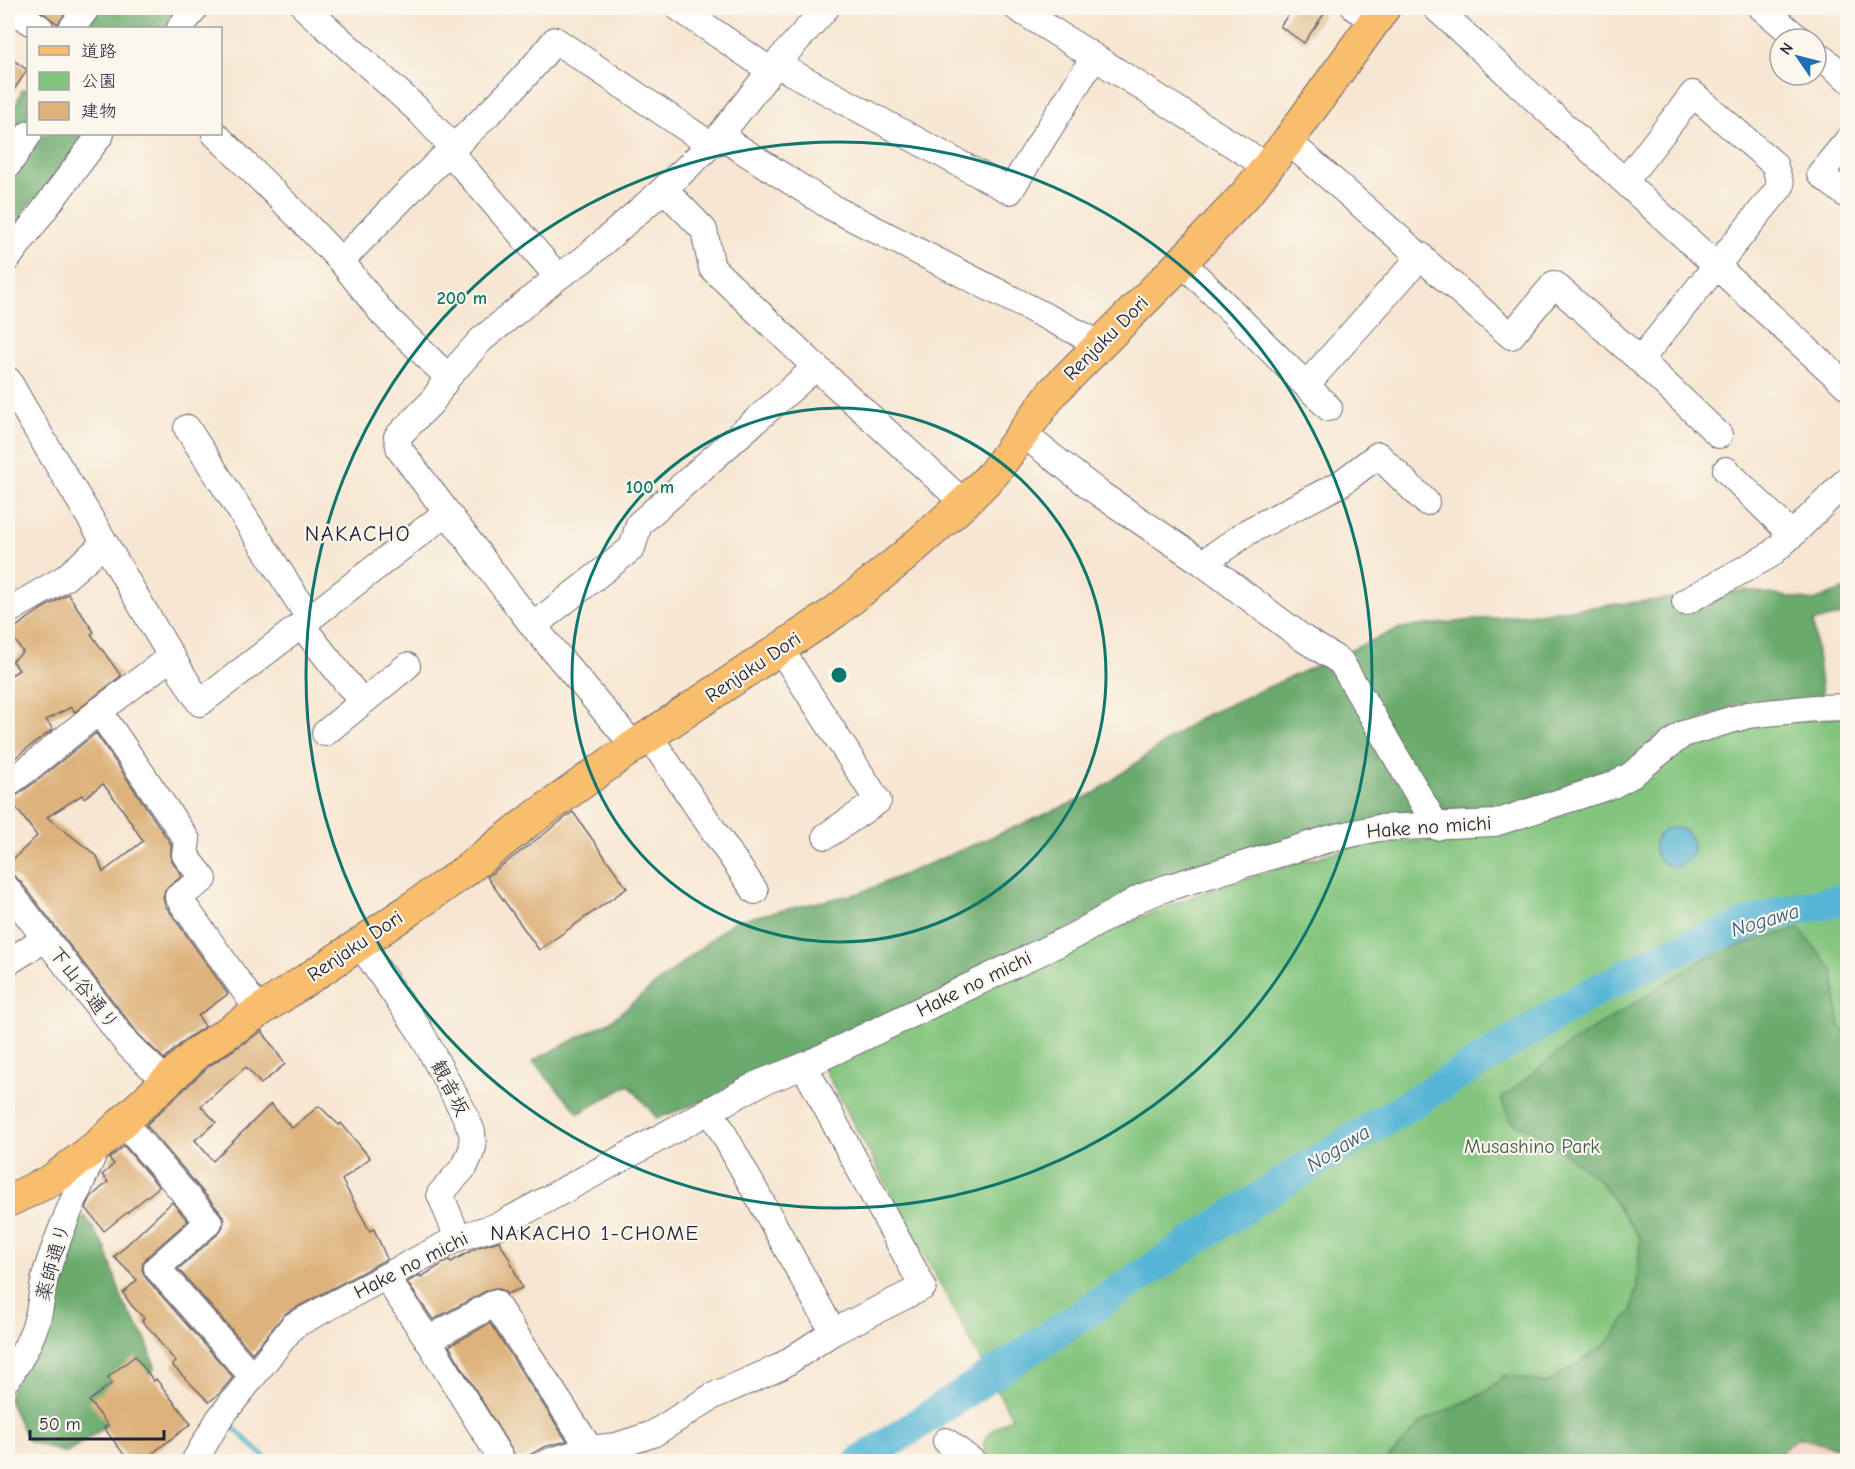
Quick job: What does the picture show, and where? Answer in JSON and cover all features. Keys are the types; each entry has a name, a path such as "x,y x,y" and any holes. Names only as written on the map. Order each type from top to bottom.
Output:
{"main road":[{"name":"Renjaku Dori","path":"9,1197 52,1180 98,1145 198,1052 360,944 642,741 781,650 835,612 902,558 993,474 1053,392 1246,195 1288,141 1371,12"}],"street":[{"path":"9,8 38,27"},
{"path":"73,27 87,8"},
{"path":"181,27 195,8"},
{"path":"305,8 417,109 446,140 449,151 558,277"},
{"path":"680,8 773,68 1010,191 1094,57"},
{"path":"755,891 642,741 533,626 400,450 397,437 432,402 448,377 481,340 558,277 583,260 715,141 773,68 825,8"},
{"path":"1017,8 1268,167"},
{"path":"1436,8 1848,387"},
{"path":"1762,8 1785,27"},
{"path":"340,261 449,151 504,100 537,64 555,40 715,141 831,207 1100,344"},
{"path":"1828,63 1848,80"},
{"path":"1625,181 1693,94 1774,164 1781,186 1640,360"},
{"path":"8,165 28,135"},
{"path":"8,258 100,135"},
{"path":"215,135 296,213 340,261 383,314 448,377"},
{"path":"1848,140 1820,174 1848,196"},
{"path":"1288,141 1511,336 1554,284 1640,360 1719,435"},
{"path":"664,189 704,230 712,268 964,503"},
{"path":"1306,386 1421,256"},
{"path":"1182,262 1329,408"},
{"path":"533,626 632,548 639,524 816,367"},
{"path":"8,380 38,435 200,703 446,513"},
{"path":"187,428 306,622 362,702"},
{"path":"1023,434 1100,494 1203,563 1304,639 1341,662 1437,827"},
{"path":"1203,563 1249,531 1340,484 1378,455 1426,502"},
{"path":"1726,470 1792,535"},
{"path":"1685,602 1770,555 1848,479"},
{"path":"8,611 65,578 105,543"},
{"path":"781,650 878,801 826,837"},
{"path":"8,783 171,657"},
{"path":"325,733 407,666"},
{"name":"Hake no michi","path":"195,1461 219,1419 293,1326 458,1238 500,1225 760,1083 804,1066 1076,936 1140,898 1332,838 1378,828 1495,824 1613,785 1630,776 1683,734 1748,715 1848,707"},
{"path":"99,711 187,840 185,855 204,879 178,897 259,1011"},
{"name":"下山谷通り","path":"8,890 128,1045 166,1081"},
{"path":"8,962 45,939"},
{"name":"観音坂","path":"360,944 420,1031 472,1132 473,1147 465,1166 441,1194 458,1238"},
{"path":"549,1461 590,1449 616,1446 653,1434 713,1396 780,1367 833,1332 923,1287 804,1066"},
{"path":"711,1111 833,1332"},
{"path":"123,1122 209,1222 158,1268 252,1376"},
{"name":"薬師通り","path":"8,1378 23,1353 38,1317 43,1284 53,1253 71,1202 98,1145"},
{"path":"386,1277 503,1461"},
{"path":"428,1340 495,1303 590,1449"},
{"path":"946,1441 972,1461"}],"shaded area":[{"path":"1821,1432 1847,1440 1847,1461 1757,1462 1774,1446"}],"green space":[{"path":"92,8 185,8 170,27 78,27"},
{"path":"27,89 27,123 8,143 8,110 17,103 22,90"},
{"path":"35,135 85,135 49,185 29,204 8,240 8,173"},
{"path":"1847,588 1847,614 1813,622 1823,700 1743,703 1676,730 1611,780 1459,820 1147,890 750,1085 657,1118 629,1085 579,1113 532,1061 609,1022 734,921 860,893 1093,794 1199,718 1400,628 1746,590 1814,601"},
{"name":"Musashino Park","path":"1847,716 1847,1440 1821,1432 1774,1446 1757,1462 988,1461 983,1443 992,1431 1012,1417 822,1065 1084,940 1209,890 1348,848 1393,841 1429,841 1481,835 1655,766 1695,743 1747,726"},
{"path":"1799,928 1833,970 1840,1026 1847,1037 1847,1451 1798,1437 1771,1461 1386,1461 1422,1422 1484,1393 1505,1375 1547,1383 1606,1345 1632,1310 1637,1285 1640,1238 1599,1180 1541,1135 1511,1122 1501,1099 1568,1045 1717,951"},
{"path":"85,1216 106,1249 124,1305 145,1337 155,1367 133,1402 98,1432 66,1453 28,1441 8,1398 31,1344 72,1229"}],"water":[{"path":"1674,828 1687,834 1693,847 1687,860 1674,866 1661,860 1655,847 1661,834"}],"building":[{"path":"36,8 69,8 58,24"},
{"path":"1293,8 1328,8 1304,43 1280,26"},
{"path":"8,56 27,70 8,99"},
{"path":"68,594 94,632 91,634 121,676 75,712 71,707 46,720 53,729 8,763 8,677 19,670 12,661 23,652 9,632"},
{"path":"96,733 171,844 171,859 182,876 165,890 163,898 165,905 228,994 198,1016 205,1026 164,1059 139,1035 20,881 8,875 8,864 37,836 9,798 34,783","holes":["103,784 143,841 103,872 97,856 47,817 82,795 84,798"]},
{"path":"573,812 627,888 539,950 487,877"},
{"path":"262,1031 285,1064 261,1084 246,1067 201,1106 216,1122 195,1140 213,1161 271,1104 292,1128 319,1106 339,1125 341,1123 370,1158 342,1180 370,1231 374,1229 387,1259 286,1313 252,1353 178,1269 219,1233 224,1219 146,1125 209,1066"},
{"path":"124,1146 159,1187 104,1231 86,1208 91,1197 108,1182 102,1175 114,1164 109,1159"},
{"path":"172,1202 188,1221 147,1257 142,1270 146,1278 233,1377 209,1402 172,1365 176,1362 142,1321 144,1318 123,1293 137,1280 114,1257"},
{"path":"499,1241 522,1288 507,1294 495,1288 488,1290 433,1320 407,1282 420,1275 421,1277 449,1260 451,1262 476,1248"},
{"path":"490,1323 567,1441 544,1447 523,1459 517,1459 449,1346"},
{"path":"135,1356 191,1424 142,1461 129,1461 104,1428 108,1425 89,1401 112,1383 108,1377"}],"waterway":[{"name":"Nogawa","path":"860,1462 1277,1186 1591,993 1682,948 1782,912 1848,898"},
{"path":"225,1420 270,1462"}],"district":[{"name":"NAKACHO","path":"358,534"},
{"name":"NAKACHO 1-CHOME","path":"595,1233"}]}
